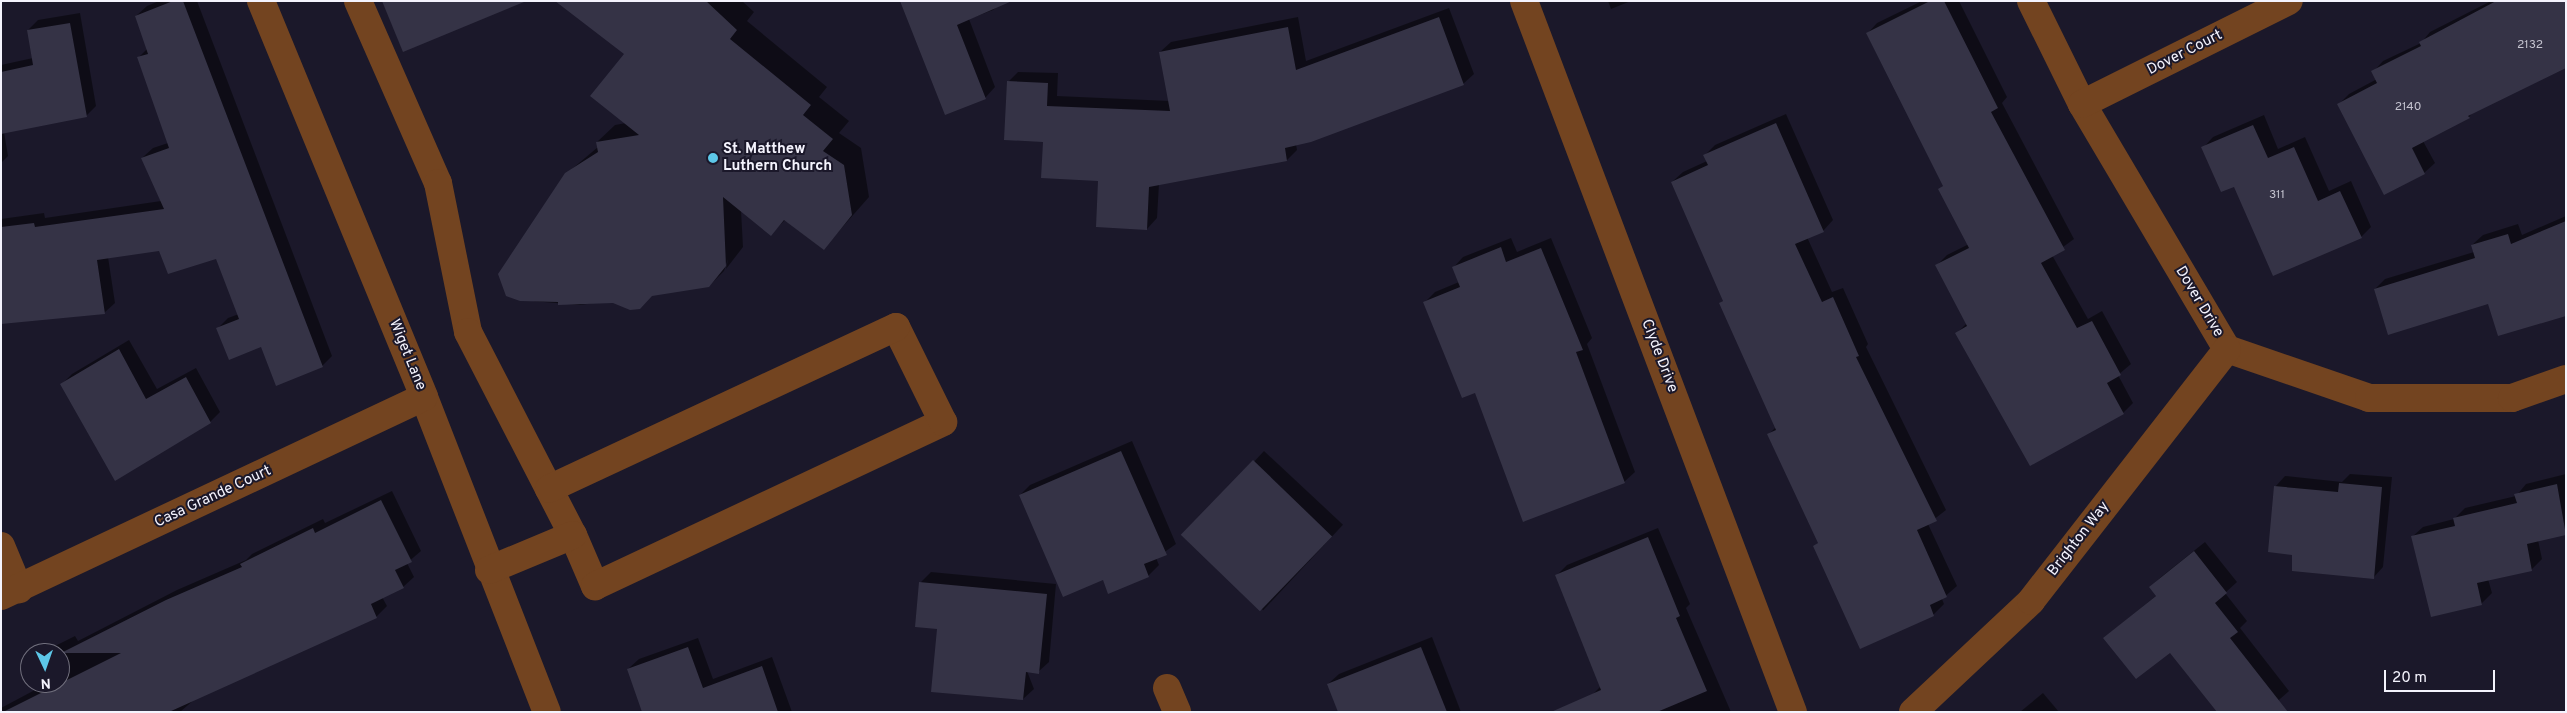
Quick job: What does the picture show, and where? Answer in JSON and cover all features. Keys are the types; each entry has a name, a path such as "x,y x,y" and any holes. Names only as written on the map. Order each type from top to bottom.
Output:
{"street":[{"name":"Wiget Lane","path":"261,1 424,397 489,570 547,712"},
{"path":"358,1 438,183 468,332 549,489 573,535 595,586 943,422 896,327 549,489"},
{"name":"Clyde Drive","path":"1524,1 1794,712"},
{"name":"Dover Drive","path":"2032,1 2082,104 2227,349 2369,398 2512,398 2566,380"},
{"name":"Dover Court","path":"2082,104 2289,1"},
{"name":"Brighton Way","path":"1913,712 2032,600 2227,349"},
{"name":"Casa Grande Court","path":"10,592 424,397"},
{"path":"489,570 573,535"},
{"path":"1,546 10,592"}],"building":[{"path":"173,1 183,1 323,367 276,386 261,347 229,360 216,328 239,319 216,259 168,274 159,251 97,260 105,314 1,324 1,227 34,223 35,227 164,209 141,158 169,148 137,57 148,54 135,16"},
{"path":"382,1 524,1 524,2 403,52"},
{"name":"St. Matthew Luthern Church","path":"555,1 706,1 737,30 730,39 811,105 803,115 833,139 823,151 844,165 852,215 824,250 784,220 771,236 723,197 726,266 709,287 652,296 640,309 630,310 613,303 558,305 558,302 520,301 506,296 498,274 565,173 598,152 596,142 639,135 590,96 624,54"},
{"path":"900,1 1012,1 957,25 986,99 945,115"},
{"path":"1930,1 1944,1 1998,108 1991,112 2065,250 2041,263 2077,328 2092,321 2121,375 2107,383 2124,414 2030,466 1955,333 1967,326 1935,265 1969,248 1938,189 1943,186 1866,33"},
{"path":"2496,1 2566,1 2566,68 2468,116 2470,118 2412,148 2425,174 2384,195 2337,104 2377,83 2371,71 2421,46 2419,42"},
{"path":"1439,17 1464,85 1311,142 1285,148 1287,161 1149,187 1147,230 1096,227 1098,181 1041,178 1043,142 1004,140 1007,81 1048,83 1047,106 1170,111 1159,52 1288,27 1296,70"},
{"path":"70,23 87,117 1,134 1,72 33,65 27,30"},
{"path":"1776,123 1824,232 1795,244 1822,302 1833,297 1859,356 1856,357 1937,521 1917,530 1947,597 1930,605 1934,616 1860,649 1813,546 1818,543 1767,434 1776,430 1719,303 1723,301 1671,182 1708,165 1703,155"},
{"path":"2253,125 2268,158 2294,147 2318,201 2340,191 2362,238 2273,276 2234,187 2221,192 2201,147"},
{"path":"2566,221 2566,316 2498,336 2488,304 2388,335 2374,289 2475,258 2471,245 2508,234 2511,244"},
{"path":"1501,247 1506,262 1541,248 1583,350 1576,352 1625,483 1523,522 1475,393 1462,398 1423,302 1460,287 1452,267"},
{"path":"119,349 146,399 186,377 211,423 115,481 60,384"},
{"path":"1121,451 1167,555 1144,564 1149,577 1108,594 1103,580 1063,597 1019,495"},
{"path":"1253,460 1332,536 1260,611 1181,535"},
{"path":"2339,483 2382,487 2374,579 2292,571 2292,555 2268,552 2274,486 2338,492"},
{"path":"2557,484 2566,535 2527,544 2532,571 2477,583 2482,605 2431,617 2411,536 2455,526 2453,518 2517,503 2514,494"},
{"path":"381,500 412,562 395,570 404,588 371,604 377,618 169,712 3,712 41,693 70,693 70,678 121,653 70,653 70,648 166,600 242,567 240,564 313,528 315,533"},
{"path":"1648,537 1680,616 1676,618 1707,691 1657,712 1551,712 1601,690 1555,575"},
{"path":"2194,551 2227,593 2215,603 2238,632 2230,638 2288,712 2217,712 2170,653 2136,679 2103,638 2156,596 2149,587"},
{"path":"919,582 1047,594 1039,674 1026,672 1023,700 931,692 937,629 915,627"},
{"path":"688,647 703,688 762,666 778,712 642,712 627,669"},
{"path":"1421,647 1447,712 1338,712 1327,684"}],"place":[{"name":"St. Matthew Luthern Church","path":"713,158"}]}
